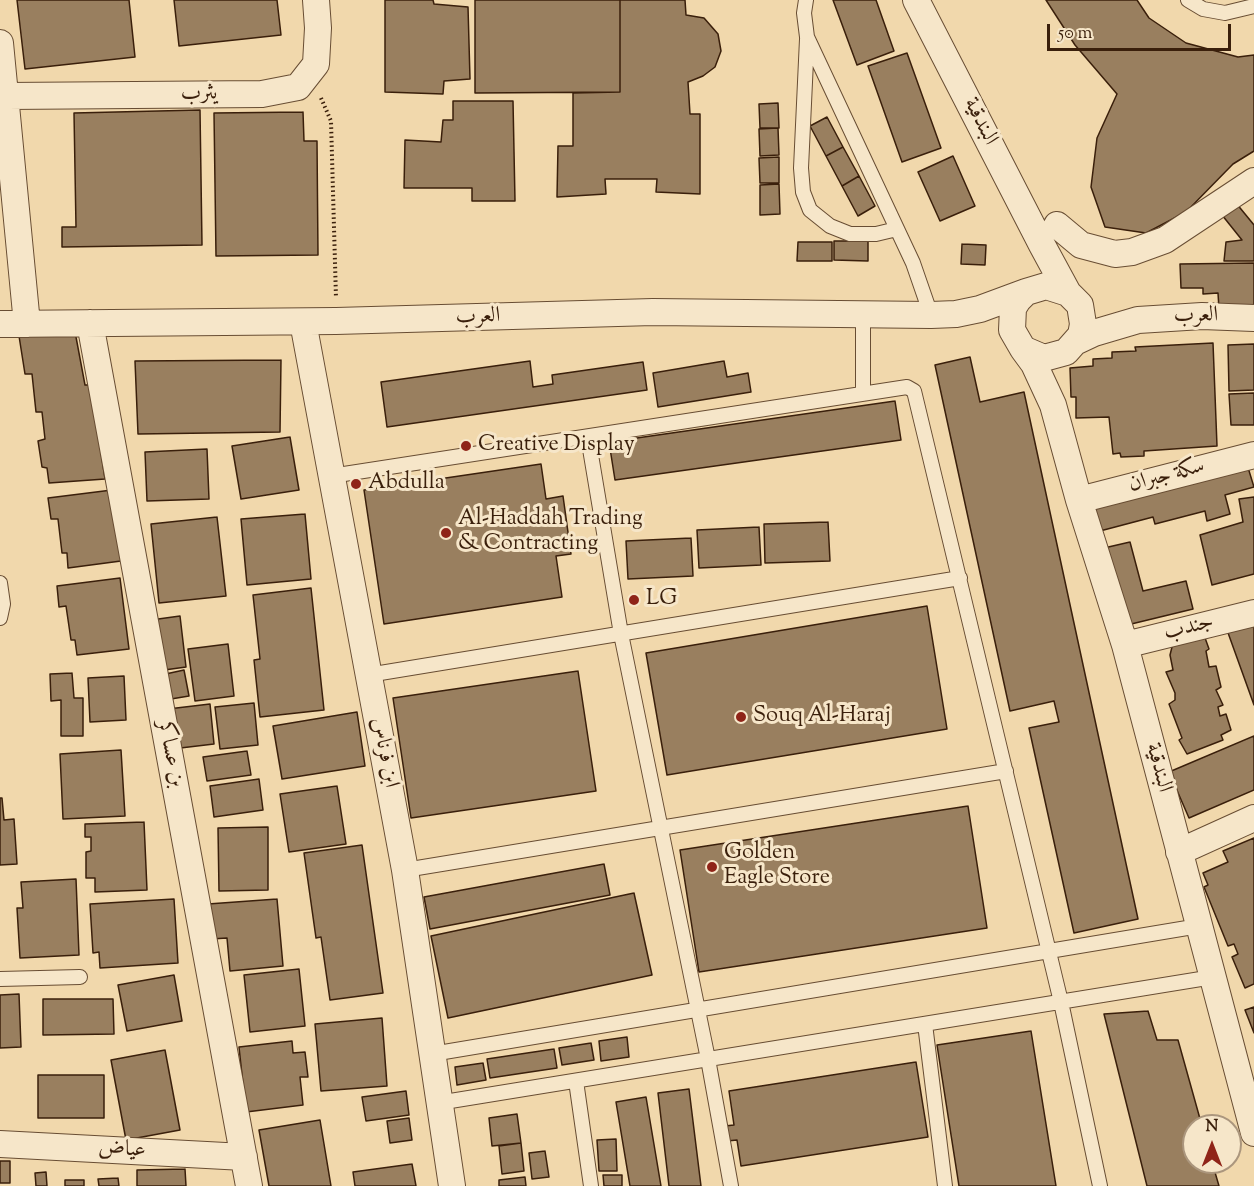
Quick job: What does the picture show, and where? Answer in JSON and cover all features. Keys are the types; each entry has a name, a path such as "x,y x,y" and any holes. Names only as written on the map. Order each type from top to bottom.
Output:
{"street":[{"path":"307,77 316,64 318,47 316,0"},
{"name":"البندقية","path":"916,0 1049,235 1074,299"},
{"path":"0,43 7,96 27,324"},
{"name":"يثرب","path":"7,96 262,94 297,87 307,77"},
{"path":"1030,290 1052,286 1074,299 1083,324 1072,347 1044,358 1017,339 1013,308 1030,290 1041,265 1049,235 1115,254 1132,252 1165,240 1254,181"},
{"name":"العرب","path":"0,324 303,322 653,312 863,316 944,314 994,305 1030,290"},
{"name":"العرب","path":"1074,299 1138,320"},
{"name":"العرب","path":"944,314 997,322 1017,339"},
{"name":"العرب","path":"1072,347 1094,333 1138,320 1202,316 1254,318"},
{"name":"بن عساكر","path":"90,322 249,1186"},
{"name":"ابن فرناس","path":"303,322 405,870 452,1186"},
{"name":"البندقية","path":"1017,339 1034,364 1053,405 1079,500 1125,645 1213,977 1248,1084 1254,1133"},
{"name":"البندقية","path":"1053,405 1059,369 1072,347"},
{"name":"سكة جبران","path":"1079,500 1254,455"},
{"name":"جندب","path":"1125,645 1254,613"},
{"path":"1179,852 1254,818"},
{"name":"عياض","path":"0,1144 244,1157"}],"lane":[{"path":"806,0 804,13 807,37 801,168 803,192 810,210 830,226 850,234 876,234 897,229"},
{"path":"1188,0 1203,9 1225,13 1254,6"},
{"path":"807,37 913,263 944,314"},
{"path":"863,316 863,394"},
{"path":"332,476 907,387 914,391 1061,1002 1100,1186"},
{"path":"588,437 621,634 708,1059 731,1186"},
{"path":"368,675 960,578"},
{"path":"0,583 3,604 0,618"},
{"path":"405,870 1006,771"},
{"path":"432,1054 1199,926"},
{"path":"0,979 80,977"},
{"path":"438,1103 1213,977"},
{"path":"925,1024 945,1186"},
{"path":"576,1081 591,1186"}],"path":[{"path":"307,77 327,108 331,121 336,321"}],"building":[{"path":"17,0 129,0 135,57 25,69"},
{"path":"174,0 277,0 281,35 179,46"},
{"path":"385,0 433,0 434,4 468,7 470,79 444,81 443,94 385,92"},
{"path":"475,0 620,0 620,92 475,93"},
{"path":"620,0 685,0 686,15 704,18 718,34 721,51 715,67 703,76 688,82 690,114 700,114 700,194 656,192 657,179 605,179 606,194 557,197 558,146 573,146 573,93 620,92"},
{"path":"833,0 876,0 894,51 857,65"},
{"path":"1046,0 1137,0 1149,18 1186,43 1238,57 1254,55 1254,151 1233,164 1186,212 1146,233 1105,227 1091,187 1097,138 1117,94 1075,45"},
{"path":"907,53 941,148 902,162 868,66"},
{"path":"453,101 513,101 515,201 472,201 472,188 404,188 405,140 441,142 443,120 453,120"},
{"path":"778,103 779,128 760,128 759,104"},
{"path":"200,110 202,245 62,247 62,227 76,227 74,113"},
{"path":"303,112 304,141 317,141 318,255 216,256 214,113"},
{"path":"827,117 843,147 826,156 810,126"},
{"path":"778,128 779,155 760,156 759,129"},
{"path":"843,147 859,176 842,186 826,156"},
{"path":"953,156 975,206 940,221 918,172"},
{"path":"779,157 779,183 760,183 759,158"},
{"path":"859,176 875,206 858,216 842,186"},
{"path":"779,184 780,214 760,215 760,185"},
{"path":"1236,203 1254,225 1254,261 1224,261 1226,242 1242,240 1222,215"},
{"path":"834,241 868,241 868,261 834,260"},
{"path":"798,242 832,242 832,261 797,261"},
{"path":"962,244 986,245 985,265 961,264"},
{"path":"1254,263 1254,307 1219,309 1218,293 1203,294 1203,288 1181,288 1180,264"},
{"path":"70,331 76,337 85,385 91,385 105,479 49,483 47,468 42,467 38,441 45,439 42,412 36,412 32,374 25,374 19,336"},
{"path":"1213,343 1217,446 1144,451 1144,456 1121,457 1120,453 1113,454 1109,417 1076,418 1076,397 1071,397 1070,368 1093,366 1093,359 1112,358 1112,352 1136,351 1135,347"},
{"path":"1254,344 1254,390 1229,391 1228,345"},
{"path":"970,357 980,402 1024,392 1138,919 1074,933 1029,728 1059,722 1054,701 1010,711 935,365"},
{"path":"281,360 280,432 138,434 135,361"},
{"path":"530,361 533,387 553,384 552,375 643,362 647,390 387,427 381,382"},
{"path":"724,361 727,377 748,373 751,392 658,407 653,373"},
{"path":"1254,393 1254,425 1231,425 1229,394"},
{"path":"895,401 901,440 615,480 609,442"},
{"path":"290,437 299,490 241,499 232,446"},
{"path":"207,449 209,499 147,501 145,452"},
{"path":"1246,461 1254,487 1225,495 1230,514 1207,521 1205,511 1155,524 1153,517 1100,531 1093,503"},
{"path":"541,464 546,499 563,496 571,554 556,556 562,597 384,624 364,490"},
{"path":"112,490 121,561 68,568 67,553 62,553 58,519 51,519 48,498"},
{"path":"1254,497 1254,574 1212,585 1200,535 1243,522 1239,499"},
{"path":"305,514 311,579 247,585 241,519"},
{"path":"217,517 226,596 159,603 151,524"},
{"path":"828,522 830,561 765,563 764,524"},
{"path":"759,527 761,565 699,568 697,530"},
{"path":"691,538 693,576 628,579 626,541"},
{"path":"1130,542 1143,591 1186,581 1193,609 1123,626 1104,548"},
{"path":"120,578 129,649 77,655 75,640 71,640 66,606 59,607 57,586"},
{"path":"311,588 324,710 260,717 254,660 260,659 253,595"},
{"path":"927,606 947,729 667,775 646,653"},
{"path":"180,616 186,667 157,671 151,620"},
{"path":"1254,620 1254,705 1227,630"},
{"path":"1204,635 1209,649 1206,651 1209,667 1216,666 1221,687 1216,690 1223,705 1218,707 1220,716 1226,714 1231,730 1221,735 1223,740 1187,754 1179,740 1182,738 1169,704 1175,700 1175,693 1166,672 1173,670 1170,655 1173,643"},
{"path":"228,644 234,696 195,701 188,649"},
{"path":"184,670 189,696 165,700 161,675"},
{"path":"578,671 596,791 411,818 393,698"},
{"path":"72,673 74,698 83,698 83,736 61,736 61,700 51,701 50,674"},
{"path":"124,676 126,720 90,722 88,678"},
{"path":"254,703 258,745 220,749 215,707"},
{"path":"210,704 214,744 172,749 168,709"},
{"path":"357,712 365,766 282,779 273,726"},
{"path":"1254,736 1254,790 1189,818 1169,772"},
{"path":"121,750 125,816 63,819 60,754"},
{"path":"247,751 251,775 207,781 203,757"},
{"path":"259,779 263,810 214,817 210,786"},
{"path":"337,786 346,844 289,852 280,794"},
{"path":"0,798 2,798 4,820 14,819 17,864 0,865"},
{"path":"968,806 987,928 699,972 680,850"},
{"path":"144,822 147,890 95,892 95,878 86,878 86,852 91,851 91,837 85,837 85,824"},
{"path":"268,827 268,890 219,891 218,828"},
{"path":"1254,838 1254,984 1245,988 1232,957 1238,954 1234,944 1228,946 1204,887 1208,885 1203,873 1228,862 1223,851"},
{"path":"362,845 383,993 330,1000 321,937 316,938 304,853"},
{"path":"604,864 610,895 430,929 424,897"},
{"path":"76,879 79,955 20,958 17,908 23,908 21,882"},
{"path":"634,893 652,975 448,1018 431,936"},
{"path":"174,899 178,963 100,968 99,952 93,953 90,904"},
{"path":"277,899 283,966 230,971 227,938 211,939 208,904"},
{"path":"299,969 305,1026 250,1032 244,975"},
{"path":"174,975 182,1021 127,1031 118,985"},
{"path":"19,994 21,1047 0,1048 0,995"},
{"path":"43,999 113,999 114,1034 43,1035"},
{"path":"1254,1007 1254,1033 1245,1010"},
{"path":"1148,1011 1157,1040 1178,1040 1199,1114 1182,1114 1182,1174 1216,1174 1219,1186 1147,1186 1104,1014"},
{"path":"382,1018 387,1086 321,1091 315,1024"},
{"path":"1031,1031 1056,1186 959,1186 937,1045"},
{"path":"627,1037 629,1057 601,1061 599,1041"},
{"path":"292,1041 293,1053 305,1052 308,1077 300,1077 303,1105 246,1112 239,1047"},
{"path":"591,1043 594,1060 562,1065 559,1048"},
{"path":"554,1049 557,1068 490,1078 487,1059"},
{"path":"165,1050 180,1130 126,1140 111,1060"},
{"path":"916,1062 928,1137 741,1166 737,1140 727,1141 725,1126 734,1125 729,1091"},
{"path":"483,1063 486,1080 457,1085 455,1067"},
{"path":"38,1075 104,1075 104,1118 38,1118"},
{"path":"689,1089 701,1186 669,1186 658,1093"},
{"path":"406,1091 409,1115 366,1121 362,1097"},
{"path":"646,1097 661,1186 630,1186 616,1102"},
{"path":"517,1114 521,1143 492,1146 489,1118"},
{"path":"409,1118 412,1140 390,1143 387,1121"},
{"path":"320,1120 331,1186 269,1186 259,1130"},
{"path":"616,1139 617,1171 599,1171 597,1140"},
{"path":"521,1143 524,1171 502,1174 499,1146"},
{"path":"545,1151 549,1177 532,1179 529,1153"},
{"path":"0,1161 10,1161 10,1183 0,1183"},
{"path":"412,1164 416,1186 355,1186 353,1172"},
{"path":"185,1169 186,1186 137,1186 137,1170"},
{"path":"46,1172 47,1186 36,1186 35,1173"},
{"path":"603,1175 622,1175 622,1186 604,1186"},
{"path":"525,1177 526,1186 499,1186 499,1180"},
{"path":"118,1178 119,1186 99,1186 98,1179"},
{"path":"65,1180 84,1180 84,1186 65,1186"}],"place":[{"name":"Creative Display","path":"466,446"},
{"name":"Abdulla","path":"356,484"},
{"name":"Al-Haddah Trading & Contracting","path":"446,533"},
{"name":"LG","path":"634,600"},
{"name":"Souq Al-Haraj","path":"741,717"},
{"name":"Golden Eagle Store","path":"712,867"}]}
